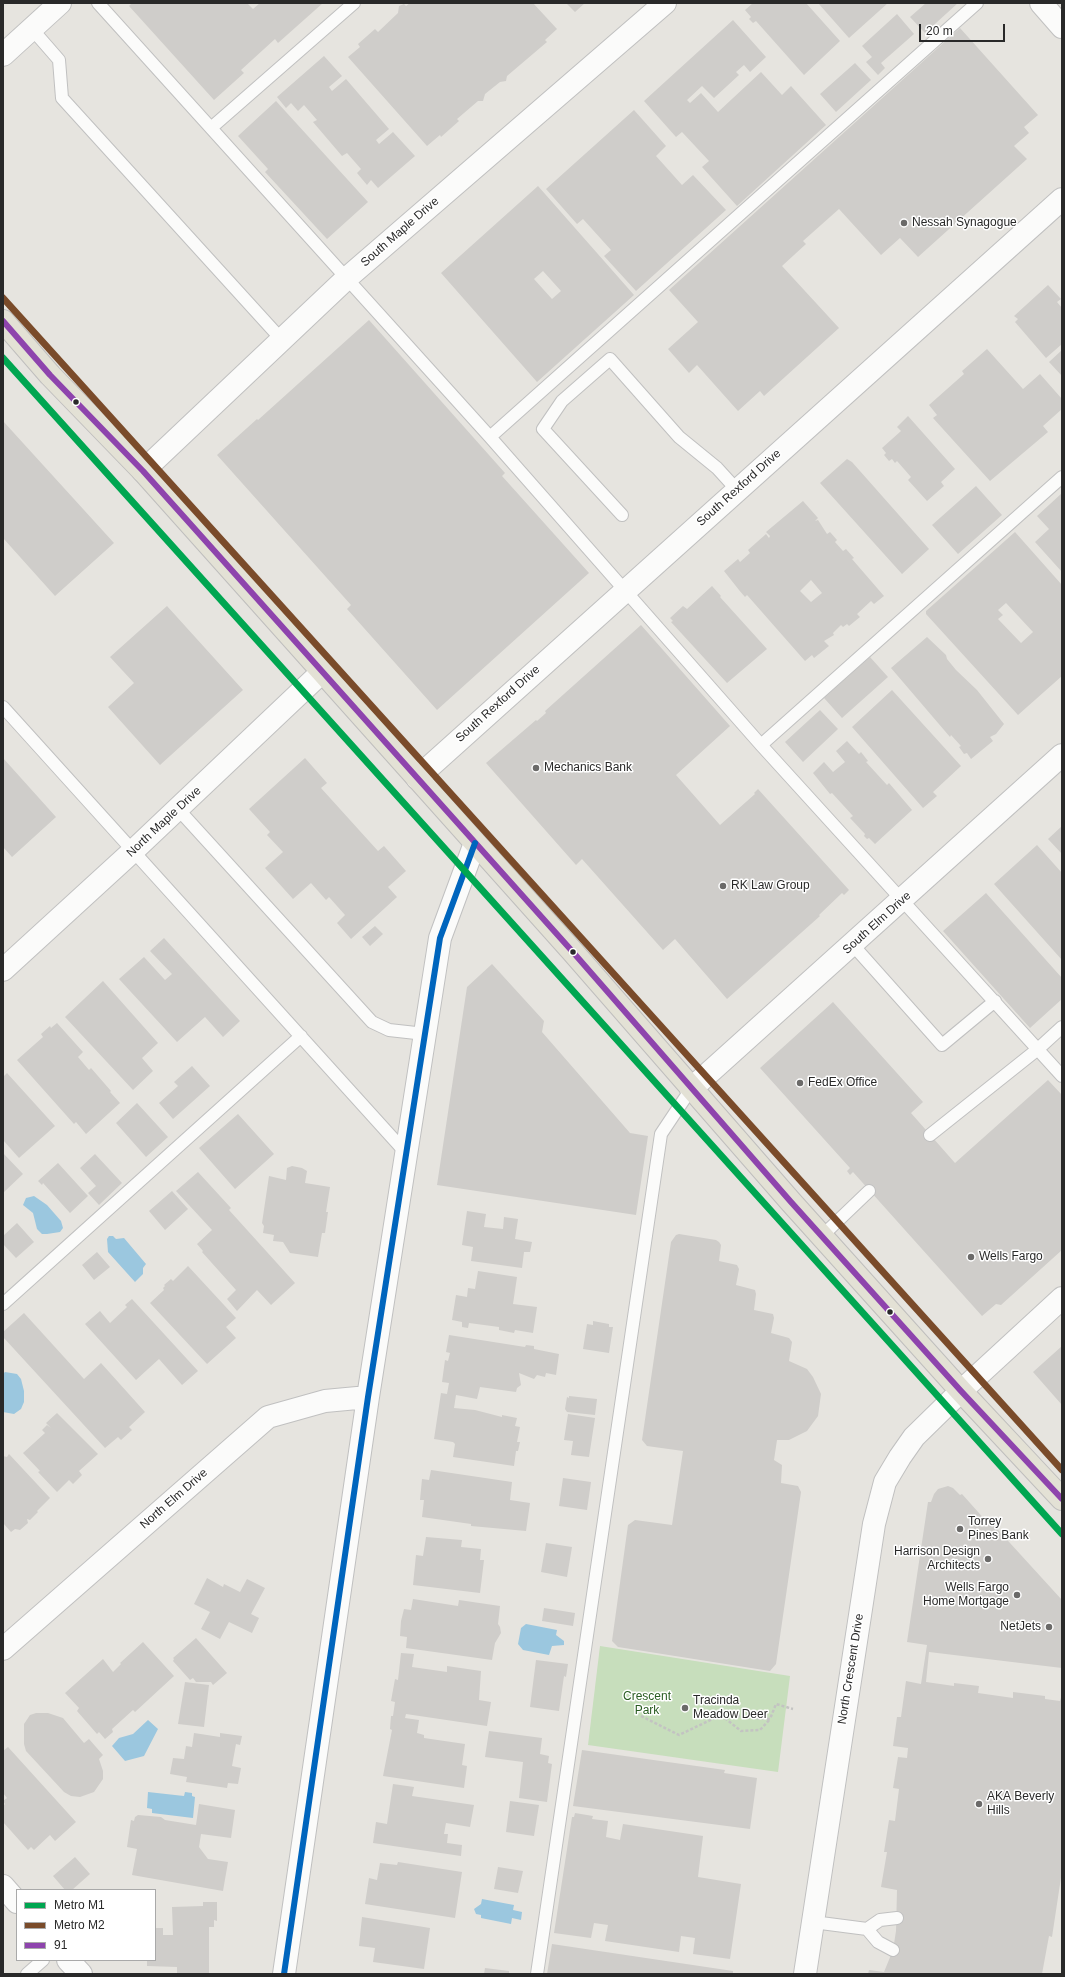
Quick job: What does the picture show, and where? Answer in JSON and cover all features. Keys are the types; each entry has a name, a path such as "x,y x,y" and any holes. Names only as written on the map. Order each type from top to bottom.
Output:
{"main road":[{"path":"3,321 50,375 143,471 577,957 691,1089 822,1236 961,1391 1062,1499"}],"street":[{"path":"3,55 60,3"},
{"name":"South Maple Drive","path":"143,471 348,278 665,3"},
{"path":"1041,3 1062,27"},
{"name":"South Rexford Drive","path":"417,778 1062,199"},
{"name":"North Maple Drive","path":"3,970 134,852 322,672"},
{"name":"South Elm Drive","path":"691,1089 903,900 1062,755"},
{"path":"284,1974 368,1397 440,938 475,843"},
{"name":"North Crescent Drive","path":"806,1974 874,1524 885,1482 914,1437 961,1391 1062,1298"},
{"name":"North Elm Drive","path":"3,1649 268,1418 325,1401 368,1397"},
{"path":"3,1886 16,1901"},
{"path":"69,1961 81,1974"}],"lane":[{"path":"98,3 348,278 761,745 1062,1076"},
{"path":"211,128 354,3"},
{"path":"490,437 977,3"},
{"path":"32,29 59,60 62,98 282,340"},
{"path":"622,515 543,429 562,401 610,359 679,437 717,468 737,490"},
{"path":"546,387 562,401"},
{"path":"761,745 1062,477"},
{"path":"3,707 407,1154"},
{"path":"178,809 372,1022 389,1030 425,1034"},
{"path":"852,944 942,1045 995,1001"},
{"path":"930,1135 1038,1049 1062,1027"},
{"path":"3,1304 300,1036"},
{"path":"537,1974 661,1134 691,1089"},
{"path":"822,1236 869,1191"},
{"path":"813,1922 867,1929 880,1920 897,1918"},
{"path":"867,1929 878,1942 893,1950"},
{"path":"28,1974 42,1961"}],"path":[{"path":"721,1715 741,1731 760,1730 770,1719 776,1704 793,1709"},
{"path":"641,1716 679,1735 721,1715 770,1719"}],"green space":[{"name":"Crescent Park","path":"600,1646 790,1676 778,1772 588,1745"}],"water":[{"path":"34,1196 47,1205 61,1221 63,1228 60,1232 42,1234 37,1229 33,1213 23,1205 26,1198"},
{"path":"109,1236 113,1236 116,1239 124,1238 146,1264 143,1268 143,1274 135,1282 108,1252 107,1239"},
{"path":"5,1372 17,1374 21,1379 24,1391 24,1402 21,1409 14,1414 3,1412 3,1374"},
{"path":"526,1624 557,1630 556,1635 564,1641 564,1645 552,1646 549,1655 523,1650 518,1644 521,1628"},
{"path":"148,1720 158,1729 144,1756 125,1761 112,1746 119,1738 133,1734"},
{"path":"148,1792 184,1796 185,1792 192,1793 192,1796 195,1797 193,1818 152,1813 152,1809 147,1808"},
{"path":"482,1899 514,1905 513,1910 522,1912 521,1920 512,1918 511,1924 481,1918 481,1915 476,1914 474,1909 481,1904"}],"building":[{"path":"132,3 247,3 253,9 260,3 323,3 278,43 275,39 241,70 244,73 214,100 129,6"},
{"path":"410,3 533,3 557,29 545,40 547,42 507,76 506,81 500,82 485,94 483,101 478,101 457,119 459,121 441,137 440,135 427,146 348,57 360,47 358,44 375,29 378,32 398,13 399,6 404,4 406,6"},
{"path":"566,3 585,3 575,12"},
{"path":"753,3 806,3 840,41 804,75 756,21 753,23 749,19 751,17 745,10"},
{"path":"818,3 888,3 849,38"},
{"path":"926,3 958,3 925,33 910,17"},
{"path":"897,14 914,34 881,63 885,68 878,75 866,62 872,57 862,46"},
{"path":"733,20 766,57 750,72 744,65 736,72 739,75 714,98 702,86 687,100 690,103 701,93 718,112 761,72 782,95 791,86 826,125 737,206 702,167 709,161 682,132 676,137 644,101"},
{"name":"Nessah Synagogue","path":"960,28 1038,115 1024,127 1029,133 1014,146 1027,159 918,257 900,238 881,255 839,209 803,241 806,244 782,266 839,328 764,396 760,391 738,411 697,365 689,373 668,349 698,322 669,290"},
{"path":"324,56 342,76 329,87 332,91 346,79 389,129 376,140 379,144 393,132 415,156 378,188 371,180 367,185 357,173 361,169 347,153 342,156 313,122 317,120 304,105 298,111 291,103 286,108 277,97"},
{"path":"855,63 871,80 836,112 820,94"},
{"path":"276,101 368,202 327,239 265,172 268,169 238,136"},
{"path":"634,110 666,146 656,156 682,185 693,175 726,210 636,291 604,256 611,250 583,219 577,224 546,189"},
{"path":"538,186 634,295 537,382 441,273","holes":["543,271 561,291 552,299 534,279"]},
{"path":"1048,285 1061,299 1057,302 1062,308 1062,344 1046,358 1015,322 1018,319 1014,316"},
{"path":"369,320 505,473 502,476 589,573 437,710 347,609 351,605 217,455"},
{"path":"987,349 1023,389 1040,374 1062,399 1062,409 1043,426 1048,432 990,481 933,418 937,415 929,405 964,374 962,371"},
{"path":"1062,350 1062,376 1049,362"},
{"path":"908,416 955,469 941,482 944,486 927,501 908,480 911,477 897,461 895,463 892,459 889,461 884,455 886,453 882,448 901,431 897,427"},
{"path":"3,421 114,543 55,596 3,538"},
{"path":"847,459 852,462 929,549 902,574 820,483"},
{"path":"976,486 1002,515 958,554 932,525"},
{"path":"1062,493 1062,572 1035,542 1049,529 1037,516"},
{"path":"803,501 818,518 815,521 818,520 827,534 830,532 837,540 835,542 843,551 846,549 854,558 852,559 884,596 874,604 871,601 857,614 860,617 849,626 847,624 843,627 841,625 833,633 834,635 824,641 829,646 814,658 812,655 805,661 747,595 745,597 724,571 738,559 740,562 750,553 748,550 766,534 769,538 770,536 766,532","holes":["811,580 822,593 811,602 800,591"]},
{"path":"1015,532 1062,585 1062,676 1018,715 926,614 926,611","holes":["1006,603 1033,632 1021,643 998,619 1003,615 998,610"]},
{"path":"712,586 721,596 720,597 767,649 727,683 671,622 673,621 670,618 683,606 687,609"},
{"path":"167,606 243,690 160,765 108,707 134,683 110,657"},
{"path":"641,625 730,726 676,775 720,825 755,794 754,793 758,789 849,890 844,895 842,893 819,915 820,916 727,999 675,939 663,950 582,859 576,865 486,763 546,713 545,711"},
{"path":"927,637 946,655 947,659 956,670 977,690 1004,724 996,734 990,737 993,741 971,759 967,753 964,754 959,747 961,746 951,735 950,737 891,668"},
{"path":"870,657 888,677 842,718 824,698"},
{"path":"892,690 961,766 933,792 937,796 923,808 852,727"},
{"path":"820,710 838,729 803,762 785,742"},
{"path":"847,741 859,754 861,752 868,761 866,762 887,785 889,783 912,810 875,844 869,838 867,839 864,836 865,834 850,818 853,816 832,793 830,794 813,773 824,762 833,772 845,762 836,751"},
{"path":"3,758 56,817 12,857 3,847"},
{"path":"305,758 327,783 321,788 378,851 384,846 406,871 388,887 397,897 351,939 337,923 345,915 329,897 326,900 311,883 293,899 265,868 283,852 267,835 270,832 249,809"},
{"path":"1062,826 1062,854 1048,839"},
{"path":"1037,845 1062,873 1062,960 994,884"},
{"path":"986,893 1062,978 1062,999 1030,1028 943,931"},
{"path":"375,926 383,934 370,946 362,937"},
{"path":"164,938 240,1021 223,1037 205,1017 177,1042 119,979 144,957 165,980 172,974 150,951"},
{"path":"492,964 544,1021 542,1032 630,1133 648,1136 636,1215 437,1185 467,987"},
{"path":"103,981 158,1043 142,1058 153,1071 133,1090 65,1017"},
{"path":"833,1002 923,1102 911,1113 955,1163 1048,1080 1062,1095 1062,1250 1001,1305 996,1304 982,1316 853,1172 850,1175 847,1171 850,1168 760,1068"},
{"path":"57,1023 83,1052 78,1057 89,1070 91,1068 120,1103 86,1134 76,1122 74,1124 17,1060 43,1037 41,1034 50,1026 51,1028"},
{"path":"192,1066 210,1086 173,1119 159,1103 178,1086 174,1082"},
{"path":"7,1073 55,1126 19,1158 3,1140 3,1077"},
{"path":"137,1103 168,1137 146,1157 116,1123"},
{"path":"238,1114 274,1154 235,1189 199,1148"},
{"path":"3,1153 23,1174 3,1193"},
{"path":"95,1154 122,1183 99,1205 88,1193 96,1186 80,1168"},
{"path":"58,1163 88,1196 70,1213 43,1183 42,1185 38,1181"},
{"path":"292,1166 302,1168 307,1171 305,1183 330,1187 326,1212 328,1212 325,1233 322,1233 318,1257 290,1253 283,1242 273,1241 274,1235 263,1233 264,1226 262,1223 269,1176 286,1180 287,1168"},
{"path":"198,1172 231,1208 229,1210 295,1283 271,1305 257,1290 237,1311 227,1299 236,1290 202,1252 203,1251 197,1244 212,1230 176,1191"},
{"path":"172,1191 188,1209 165,1230 149,1211"},
{"path":"467,1211 486,1214 484,1227 503,1229 504,1217 518,1219 515,1239 532,1242 530,1252 524,1252 522,1268 471,1261 473,1247 462,1245"},
{"path":"17,1223 34,1242 16,1258 3,1244 3,1236"},
{"path":"679,1234 716,1240 719,1242 721,1245 719,1261 737,1265 739,1269 736,1285 755,1290 754,1310 773,1314 774,1318 771,1333 789,1338 792,1342 789,1361 807,1369 813,1377 821,1394 818,1416 807,1431 789,1440 777,1440 774,1460 782,1465 781,1483 798,1486 801,1492 776,1664 770,1671 618,1647 612,1641 628,1525 635,1520 672,1525 683,1451 647,1446 642,1440 671,1242 676,1235"},
{"path":"97,1252 110,1267 94,1280 82,1265"},
{"path":"188,1266 236,1318 226,1327 236,1338 207,1364 150,1303 164,1290 164,1285 171,1279 173,1281"},
{"path":"478,1271 517,1277 513,1304 537,1307 533,1333 515,1330 514,1333 499,1330 499,1327 469,1323 468,1328 462,1327 462,1322 452,1320 456,1295 467,1297 468,1288 475,1289"},
{"path":"132,1299 198,1371 182,1385 159,1359 136,1380 85,1324 100,1311 110,1323 127,1307 125,1305"},
{"path":"24,1313 84,1379 101,1363 145,1412 129,1427 132,1430 121,1440 118,1437 105,1448 3,1337 3,1332"},
{"path":"593,1321 609,1324 609,1327 613,1327 609,1353 583,1349 587,1324 593,1325"},
{"path":"449,1335 525,1347 526,1345 534,1346 534,1349 559,1354 556,1375 546,1373 545,1377 537,1375 534,1379 519,1373 521,1385 517,1388 516,1392 480,1387 477,1399 456,1395 454,1408 475,1410 502,1417 502,1415 517,1418 515,1426 520,1427 517,1442 520,1442 518,1451 516,1451 514,1466 453,1457 455,1444 453,1442 434,1439 441,1393 447,1394 449,1383 442,1382 445,1360 448,1361 450,1353 446,1352"},
{"path":"1062,1346 1062,1405 1033,1372"},
{"path":"569,1396 597,1399 595,1415 567,1412 565,1409 567,1397 569,1398"},
{"path":"57,1413 98,1454 79,1471 82,1475 73,1484 69,1480 57,1492 23,1453 45,1433 42,1430 47,1425 51,1428 46,1423"},
{"path":"568,1414 595,1418 589,1457 571,1455 573,1441 564,1440"},
{"path":"9,1454 50,1498 30,1520 27,1519 28,1523 20,1530 15,1529 11,1532 3,1523 3,1456 7,1457"},
{"path":"431,1470 512,1482 510,1500 530,1503 526,1531 471,1526 471,1524 422,1517 424,1500 420,1500 422,1479 429,1480"},
{"path":"563,1478 591,1482 587,1510 559,1506"},
{"name":"AKA Beverly Hills","path":"948,1486 953,1488 960,1495 962,1494 987,1522 989,1520 1062,1600 1062,1668 929,1652 926,1682 954,1686 954,1683 979,1686 978,1693 1013,1698 1013,1692 1045,1696 1045,1699 1060,1701 1062,1694 1062,1871 1052,1937 1049,1936 1042,1974 868,1974 869,1970 884,1972 893,1950 896,1931 897,1890 881,1887 887,1852 884,1852 889,1820 895,1821 899,1789 893,1788 898,1757 907,1758 908,1748 893,1746 897,1717 901,1717 906,1681 921,1684 927,1645 907,1642 928,1502 931,1502 938,1489"},
{"path":"426,1537 462,1540 461,1547 481,1549 480,1560 484,1560 480,1593 413,1585 416,1555 423,1556"},
{"path":"546,1543 572,1547 567,1577 541,1572"},
{"path":"207,1578 223,1587 224,1584 240,1592 247,1579 265,1588 251,1614 259,1618 252,1633 229,1622 220,1639 201,1629 210,1612 194,1604"},
{"path":"413,1599 458,1606 459,1600 500,1606 498,1624 501,1633 495,1643 492,1660 406,1648 407,1637 400,1636 401,1621 404,1609 411,1610"},
{"path":"544,1608 575,1613 573,1626 542,1621"},
{"path":"196,1638 227,1673 213,1685 211,1682 196,1682 193,1678 190,1680 173,1661 173,1658"},
{"path":"143,1642 174,1676 135,1712 133,1710 112,1729 113,1732 105,1739 99,1732 97,1734 77,1711 79,1708 65,1693 103,1659 113,1672 121,1664 120,1663"},
{"path":"401,1653 414,1654 412,1667 447,1672 447,1666 481,1671 479,1700 491,1702 487,1726 406,1714 405,1718 419,1720 417,1733 424,1735 424,1738 465,1744 462,1765 467,1766 464,1788 383,1776 392,1730 390,1729 391,1716 393,1716 395,1702 391,1701 395,1679 398,1680"},
{"path":"536,1660 568,1664 566,1677 564,1676 559,1711 530,1707"},
{"path":"185,1682 209,1685 204,1727 178,1724"},
{"path":"36,1713 48,1713 63,1718 84,1743 89,1739 103,1755 99,1759 103,1771 103,1779 94,1792 80,1797 71,1796 64,1792 26,1751 24,1744 24,1724 30,1715"},
{"path":"489,1731 542,1738 540,1754 549,1756 548,1763 552,1764 547,1802 519,1798 523,1762 485,1757"},
{"path":"194,1733 220,1737 220,1733 242,1736 240,1745 236,1744 232,1766 241,1768 238,1784 228,1783 227,1788 186,1782 187,1777 170,1774 173,1758 184,1759 186,1746 192,1747"},
{"path":"8,1747 76,1822 55,1841 50,1835 34,1850 31,1847 28,1850 3,1822 3,1806 5,1804 3,1801 7,1798 3,1793 3,1751"},
{"path":"582,1750 725,1770 724,1773 757,1778 750,1829 573,1806"},
{"path":"393,1784 414,1787 412,1796 474,1805 470,1827 446,1823 444,1834 448,1834 447,1843 462,1845 461,1856 373,1843 376,1822 387,1824"},
{"path":"510,1801 539,1805 534,1836 506,1832"},
{"path":"199,1804 235,1810 231,1838 201,1834 199,1847 208,1859 228,1862 223,1891 132,1875 137,1849 127,1847 131,1820 134,1821 135,1817 138,1815 161,1817 165,1820 196,1825"},
{"path":"575,1813 593,1816 592,1819 608,1821 606,1837 620,1840 623,1824 703,1836 698,1877 741,1884 730,1959 693,1954 695,1938 681,1936 679,1952 605,1941 608,1925 594,1923 591,1938 554,1933 572,1817 574,1817"},
{"path":"75,1857 90,1874 73,1889 64,1889 53,1876"},
{"path":"398,1862 462,1872 455,1918 365,1904 369,1878 377,1880 380,1863 397,1865"},
{"path":"498,1867 523,1871 518,1893 494,1889"},
{"path":"203,1902 217,1902 217,1921 214,1920 214,1927 209,1927 209,1974 177,1974 177,1967 147,1966 147,1961 156,1961 156,1928 163,1928 163,1935 173,1935 172,1907 203,1906"},
{"path":"362,1917 430,1928 424,1969 373,1962 375,1948 359,1946"},
{"path":"552,1944 733,1971 733,1974 547,1974"},
{"path":"485,1968 509,1971 509,1974 484,1974"}],"metro line":[{"name":"M2","path":"3,298 1062,1470"},
{"name":"M1","path":"3,358 1062,1534"}],"transit line":[{"name":"91","path":"3,321 50,375 143,471 572,951 791,1202 961,1391 1062,1499"},
{"path":"284,1974 368,1397 440,938 475,843"}],"place":[{"name":"Nessah Synagogue","path":"904,223"},
{"name":"Mechanics Bank","path":"536,768"},
{"name":"RK Law Group","path":"723,886"},
{"name":"FedEx Office","path":"800,1083"},
{"name":"Wells Fargo","path":"971,1257"},
{"name":"Torrey Pines Bank","path":"960,1529"},
{"name":"Harrison Design Architects","path":"988,1559"},
{"name":"Wells Fargo Home Mortgage","path":"1017,1595"},
{"name":"NetJets","path":"1049,1627"},
{"name":"Tracinda Meadow Deer","path":"685,1708"},
{"name":"AKA Beverly Hills","path":"979,1804"}]}
